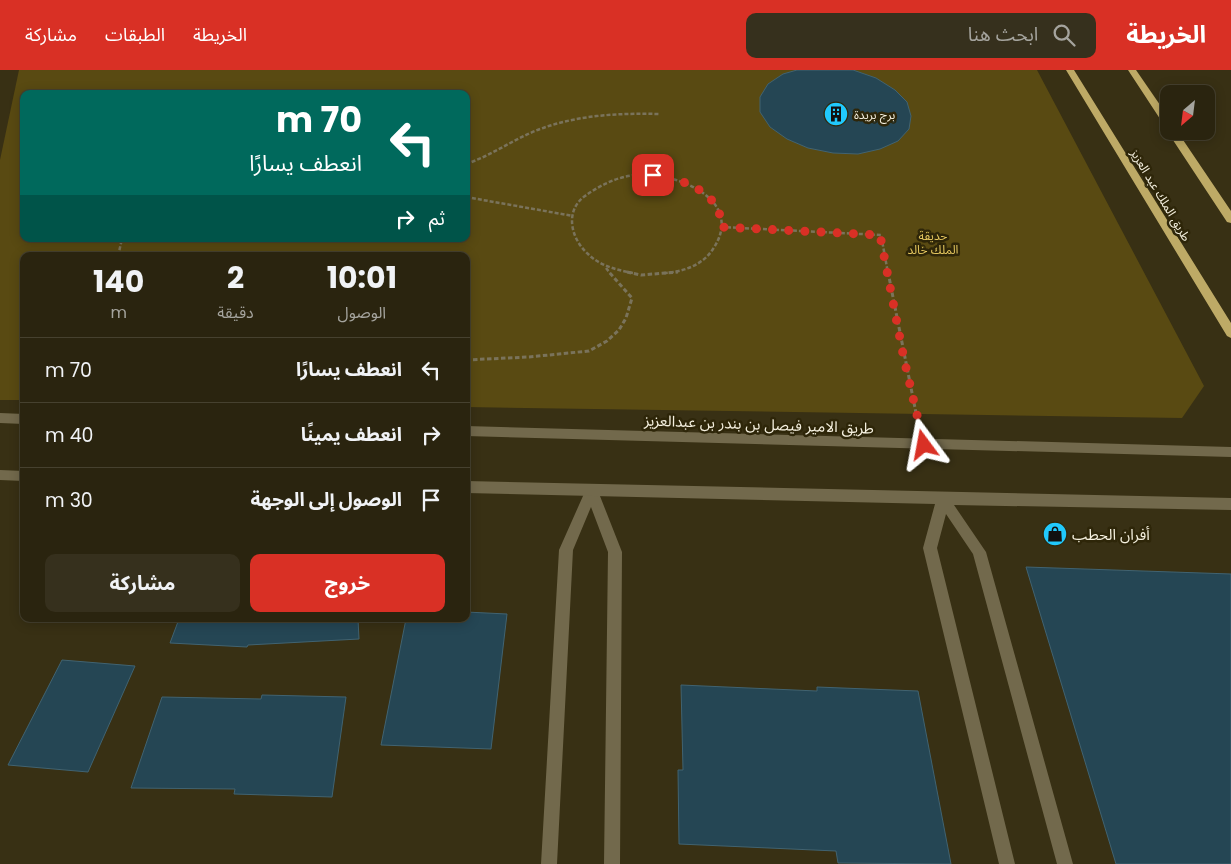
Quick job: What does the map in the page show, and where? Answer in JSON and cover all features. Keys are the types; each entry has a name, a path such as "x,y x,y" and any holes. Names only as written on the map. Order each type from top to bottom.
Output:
{"highway":[{"name":"طريق الملك عبد العزيز","path":"1070,70 1231,333"},
{"path":"1132,70 1160,112"},
{"path":"1178,140 1231,219"}],"street":[{"path":"0,418 20,419"},
{"name":"طريق الامير فيصل بن بندر بن عبدالعزيز","path":"470,431 1231,452"},
{"path":"0,475 20,476"},
{"path":"470,487 1231,504"},
{"path":"549,864 566,550 592,491"},
{"path":"592,491 615,552 612,864"},
{"path":"943,499 930,548 1006,864"},
{"path":"943,499 979,552 1065,864"}],"path":[{"path":"470,162 546,126 580,116 618,112 659,114"},
{"path":"470,360 529,357 589,351 607,341 619,330 626,318 632,298 605,267 584,253 574,240 571,223 575,208 581,198 600,185 621,178 653,175 684,182 707,196 719,212 720,240 715,248 700,262 682,271 642,276 605,267"},
{"path":"470,198 573,216"},
{"path":"721,227 880,235 904,359 924,445"}],"green space":[{"name":"حديقة الملك خالد","path":"19,70 1037,70 1204,386 1182,418 470,407 470,252 20,252 20,400 0,400 0,160"}],"building":[{"name":"برج بريدة","path":"797,70 853,70 876,78 895,90 907,102 911,116 909,129 898,141 880,149 858,154 833,153 808,148 787,139 770,127 760,112 760,97 768,84 783,74"},
{"path":"1026,567 1231,574 1231,864 1116,864"},
{"path":"470,612 507,614 491,749 381,745 405,622 470,622"},
{"path":"178,622 358,622 359,639 248,645 247,647 170,643"},
{"path":"62,660 135,666 88,772 8,765"},
{"path":"681,685 817,691 817,687 918,691 951,864 838,863 836,851 679,844 678,770 683,770"},
{"path":"262,695 346,697 332,797 234,794 235,789 131,788 162,697 261,699"}],"place":[{"name":"برج بريدة","path":"836,114"},
{"name":"أفران الحطب","path":"1055,534"}],"route":[{"path":"653,175 684,182 707,196 719,212 721,227 880,235 904,359 924,445"}]}
